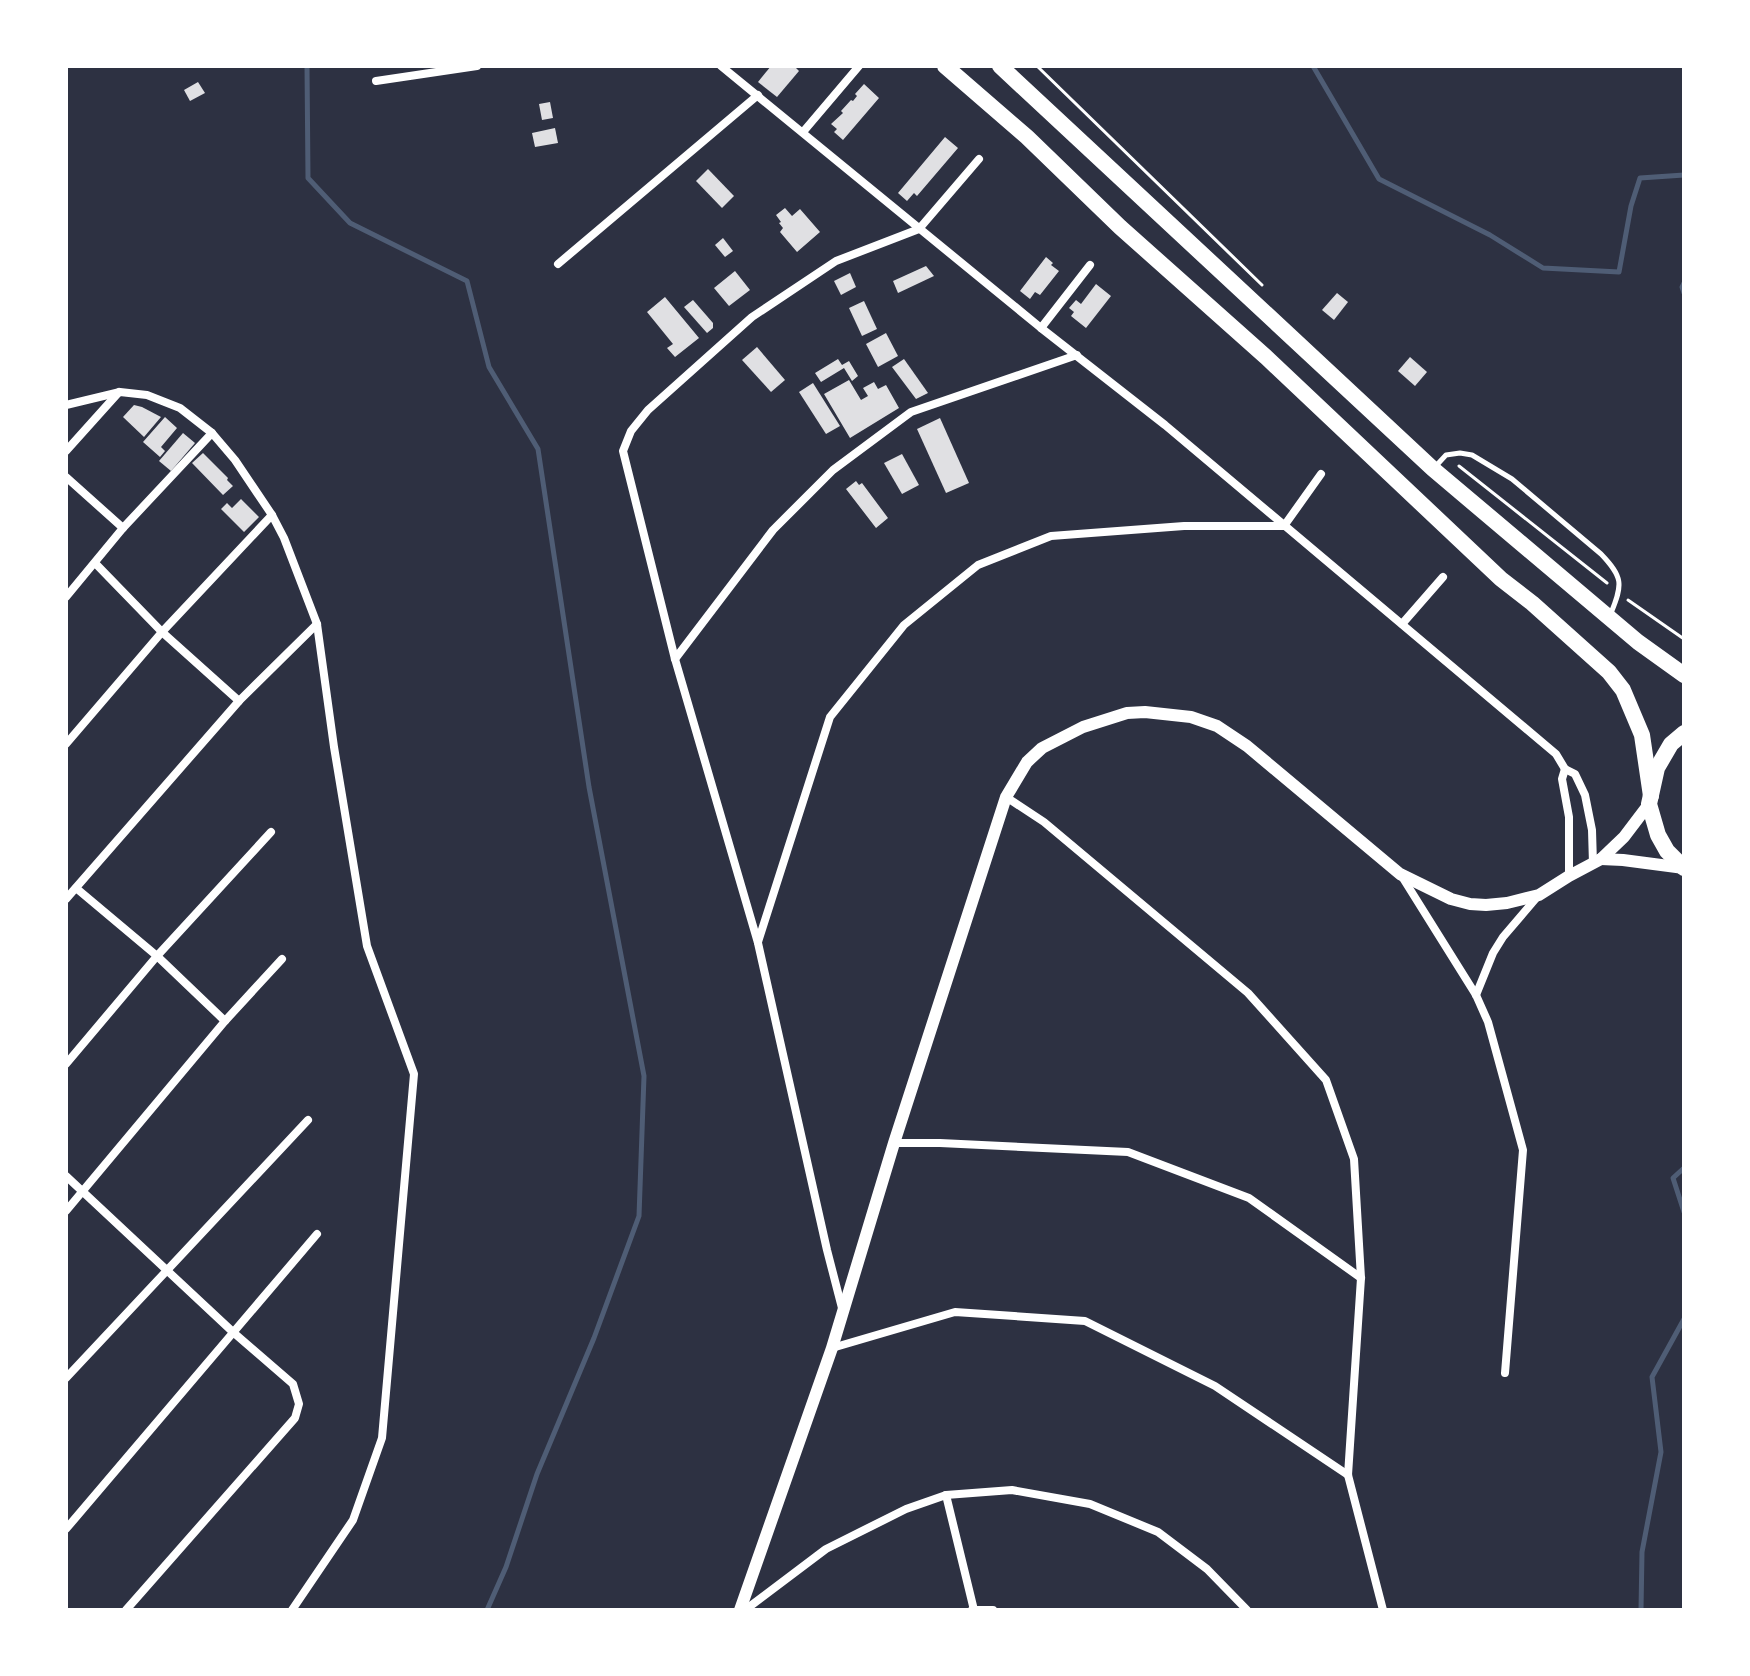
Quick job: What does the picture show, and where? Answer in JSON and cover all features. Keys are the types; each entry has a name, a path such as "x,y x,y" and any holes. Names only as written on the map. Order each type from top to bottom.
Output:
{"highway":[{"path":"945,66 1027,137 1120,227 1266,357 1501,579 1609,672 1623,690 1642,735 1658,835 1667,851 1684,868"},
{"path":"1000,66 1433,469 1638,642 1684,675"},
{"path":"1650,800 1657,768 1671,744 1684,733"}],"street":[{"path":"376,81 477,66"},
{"path":"721,66 1041,328 1165,425 1556,754 1565,769 1575,774 1585,795 1597,861"},
{"path":"803,132 859,66"},
{"path":"558,264 758,95"},
{"path":"843,1310 758,943 675,659 623,451 631,431 648,410 752,317 836,261 919,229 979,159"},
{"path":"1041,328 1090,265"},
{"path":"675,659 773,530 833,470 911,412 1077,355"},
{"path":"66,405 120,392 147,395 180,408 212,433 235,460 284,538 317,624 367,946 414,1074 382,1438 353,1520 292,1610"},
{"path":"66,451 120,392"},
{"path":"66,597 123,528 212,433"},
{"path":"1284,526 1321,474"},
{"path":"66,477 123,528"},
{"path":"66,744 162,632 272,515"},
{"path":"758,943 830,717 904,625 978,565 1051,536 1184,526 1284,526"},
{"path":"95,563 162,632 239,701"},
{"path":"1402,624 1443,577"},
{"path":"66,899 239,701 317,624"},
{"path":"742,1610 832,1348 894,1143 1006,797 1027,762 1042,748 1083,727 1127,713 1191,717 1217,726 1239,739 1400,874 1436,893 1470,904 1486,905 1539,895"},
{"path":"1565,769 1562,779 1569,817 1569,876"},
{"path":"1006,797 1044,822 1248,993 1326,1080 1354,1159 1361,1278 1348,1475 1383,1610"},
{"path":"1476,995 1503,937 1539,895 1597,861 1624,837 1650,800"},
{"path":"66,1064 157,956 271,832"},
{"path":"1597,861 1623,860 1684,868"},
{"path":"1400,874 1476,995 1488,1022 1523,1150 1505,1373"},
{"path":"76,888 157,956 225,1021"},
{"path":"66,1211 225,1021 282,959"},
{"path":"66,1378 308,1120"},
{"path":"894,1143 1128,1152 1249,1198 1361,1278"},
{"path":"66,1176 166,1271 293,1384 299,1404 295,1418 126,1610"},
{"path":"66,1529 317,1234"},
{"path":"832,1348 955,1312 1085,1321 1215,1386 1348,1475"},
{"path":"742,1610 826,1549 906,1509 946,1495 1012,1490 1090,1504 1158,1532 1207,1569 1247,1610"},
{"path":"946,1495 973,1610 993,1610"}],"lane":[{"path":"1433,469 1446,455 1460,453 1472,455 1512,479 1613,567 1618,575 1619,594 1610,618"}],"path":[{"path":"1037,66 1266,289"},
{"path":"1446,455 1619,594 1684,639"}],"building":[{"path":"771,66 794,66 799,71 777,97 758,82"},
{"path":"198,82 205,93 190,101 184,90"},
{"path":"864,84 879,98 843,140 831,124"},
{"path":"550,102 553,118 542,120 539,104"},
{"path":"555,128 558,143 535,147 532,133"},
{"path":"945,137 958,148 917,196 914,193 907,201 898,193"},
{"path":"708,169 734,196 722,208 696,181"},
{"path":"785,208 792,216 800,209 820,232 797,252 780,232 783,228 776,215"},
{"path":"723,238 733,251 725,257 715,245"},
{"path":"1046,257 1059,271 1040,295 1035,292 1030,299 1020,291"},
{"path":"926,266 934,276 898,293 893,281"},
{"path":"735,271 750,290 729,306 714,288"},
{"path":"850,273 856,287 841,295 834,281"},
{"path":"1096,284 1111,296 1086,328 1071,316 1074,312 1069,308 1076,300 1081,304"},
{"path":"1337,293 1348,302 1334,320 1322,310"},
{"path":"665,297 699,338 675,357 667,348 673,344 647,312"},
{"path":"693,300 713,323 713,328 707,333 684,307"},
{"path":"864,301 877,329 862,336 849,308"},
{"path":"886,333 898,356 878,367 866,344"},
{"path":"757,347 785,380 771,392 742,360"},
{"path":"1410,357 1427,372 1415,386 1398,371"},
{"path":"838,359 842,365 849,361 858,376 852,381 844,368 821,382 815,373"},
{"path":"904,359 928,393 916,399 892,367"},
{"path":"849,380 861,400 868,396 863,388 874,382 878,389 886,385 899,408 850,438 824,394"},
{"path":"813,383 840,426 826,434 799,392"},
{"path":"134,405 161,417 144,437 123,417"},
{"path":"165,417 177,428 161,447 165,451 160,457 143,442"},
{"path":"940,418 969,483 946,493 917,429"},
{"path":"183,433 195,443 171,471 159,461"},
{"path":"203,453 233,486 223,495 192,463"},
{"path":"902,454 919,485 902,494 884,463"},
{"path":"856,481 859,485 862,483 888,518 876,528 846,489"},
{"path":"241,499 259,517 244,532 221,509 227,503 232,508"}],"waterway":[{"path":"307,66 308,178 350,223 467,281 489,367 538,449 589,787 644,1076 639,1216 487,1610"},
{"path":"1313,66 1379,179 1490,235 1543,268 1619,272 1631,206 1640,178 1684,175"},
{"path":"1684,283 1684,293"},
{"path":"1684,1168 1673,1178 1684,1212"},
{"path":"1641,1610 1642,1552 1661,1452 1652,1377 1684,1319"}]}
